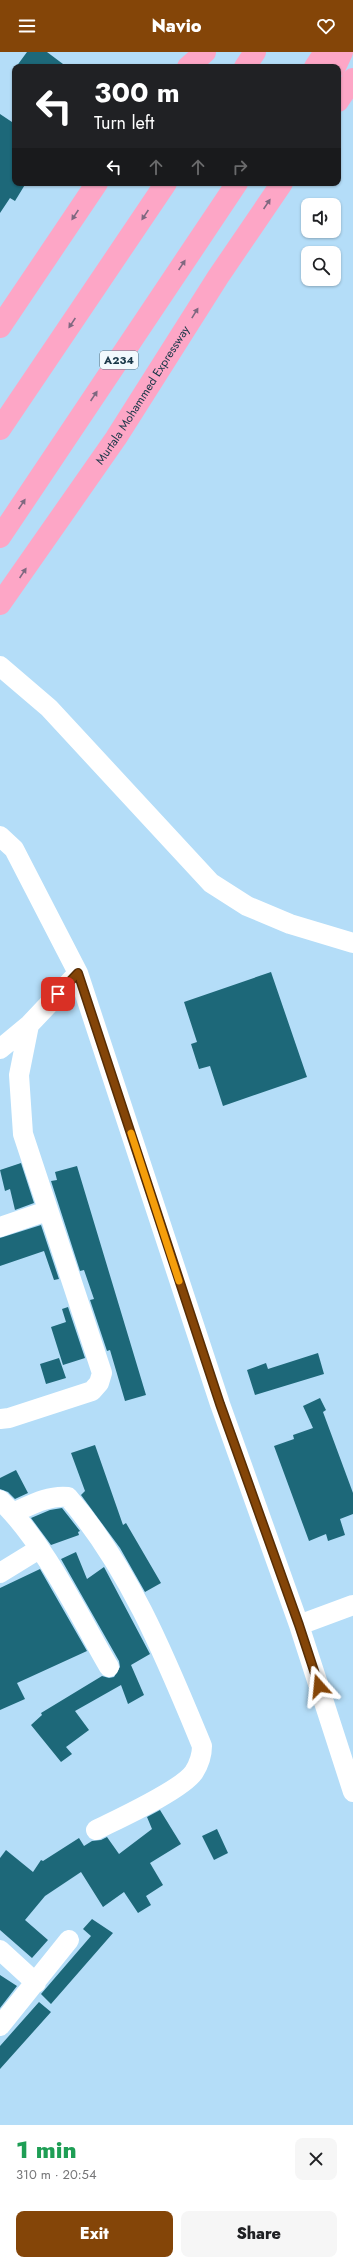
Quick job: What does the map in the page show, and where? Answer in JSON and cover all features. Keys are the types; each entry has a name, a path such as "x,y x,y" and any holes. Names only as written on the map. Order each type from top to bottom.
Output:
{"highway":[{"path":"177,64 185,52"},
{"path":"191,64 205,52"},
{"path":"247,64 255,52"},
{"path":"317,64 325,52"},
{"path":"336,64 342,52"},
{"path":"341,97 353,79"},
{"path":"0,327 95,186"},
{"path":"0,429 164,186"},
{"name":"A234","path":"0,537 235,186"},
{"name":"Murtala Mohammed Expressway","path":"0,604 116,438 218,276 280,186"}],"street":[{"path":"0,666 49,708 211,883 247,906 290,924 353,943"},
{"path":"0,836 14,849 78,973 220,1404 299,1625 353,1792"},
{"path":"0,1049 29,1025 78,973"},
{"path":"0,1419 9,1418 92,1391 99,1383 102,1373 23,1134 19,1075 29,1025"},
{"path":"0,1227 48,1211"},
{"path":"96,1830 170,1791 193,1773 202,1755 202,1746 161,1647 114,1562 84,1516 68,1497 58,1496 6,1506 39,1549 110,1667"},
{"path":"0,1573 39,1549"},
{"path":"299,1625 353,1605"},
{"path":"0,2026 69,1940"},
{"path":"0,1950 36,1983"}],"building":[{"path":"27,52 47,52 63,64 18,64"},
{"path":"0,114 12,122 12,186 24,186 15,201 10,198 0,213"},
{"path":"271,972 307,1077 223,1106 210,1066 199,1069 191,1044 197,1042 184,1002"},
{"path":"21,1163 34,1203 15,1210 10,1189 5,1191 0,1170"},
{"path":"77,1166 146,1395 125,1401 110,1350 107,1351 90,1300 94,1299 84,1270 80,1271 51,1181 57,1180 55,1172"},
{"path":"41,1225 59,1279 54,1280 44,1251 0,1266 0,1238"},
{"path":"68,1307 85,1358 63,1365 51,1327 66,1322 62,1309"},
{"path":"318,1353 324,1374 255,1395 247,1370 266,1363 268,1369"},
{"path":"59,1358 66,1378 46,1384 40,1364"},
{"path":"320,1398 326,1410 323,1412 353,1493 353,1514 340,1519 345,1535 328,1541 326,1534 309,1541 274,1446 294,1439 293,1435 313,1428 303,1406"},
{"path":"95,1445 123,1525 126,1523 161,1583 145,1592 120,1548 81,1495 85,1491 71,1453"},
{"path":"16,1470 28,1493 15,1499 8,1492 0,1489 0,1478"},
{"path":"62,1508 80,1531 78,1532 79,1535 51,1545 31,1518 50,1510"},
{"path":"76,1552 87,1579 104,1567 150,1654 131,1665 144,1695 128,1704 121,1685 75,1711 89,1730 66,1747 72,1754 61,1762 31,1725 42,1715 41,1713 102,1676 109,1678 114,1677 120,1667 119,1661 61,1559"},
{"path":"40,1569 87,1651 17,1683 25,1699 0,1710 0,1588"},
{"path":"160,1810 181,1844 150,1863 163,1885 146,1896 151,1905 138,1913 124,1892 103,1907 81,1872 45,1896 25,1920 48,1940 32,1958 0,1930 0,1858 6,1850 33,1872 41,1860 43,1861 79,1838 84,1846 92,1841 101,1840 107,1837 119,1854 152,1829 147,1817"},
{"path":"217,1829 228,1853 214,1860 202,1836"},
{"path":"92,1919 113,1933 51,2004 41,1994 91,1936 83,1929"},
{"path":"0,1975 17,1986 0,2008"},
{"path":"39,2002 51,2012 0,2069 0,2046"}],"slow traffic":[{"path":"131,1133 179,1281"}],"route":[{"path":"58,994 78,973 220,1404 299,1625 319,1686"}]}
